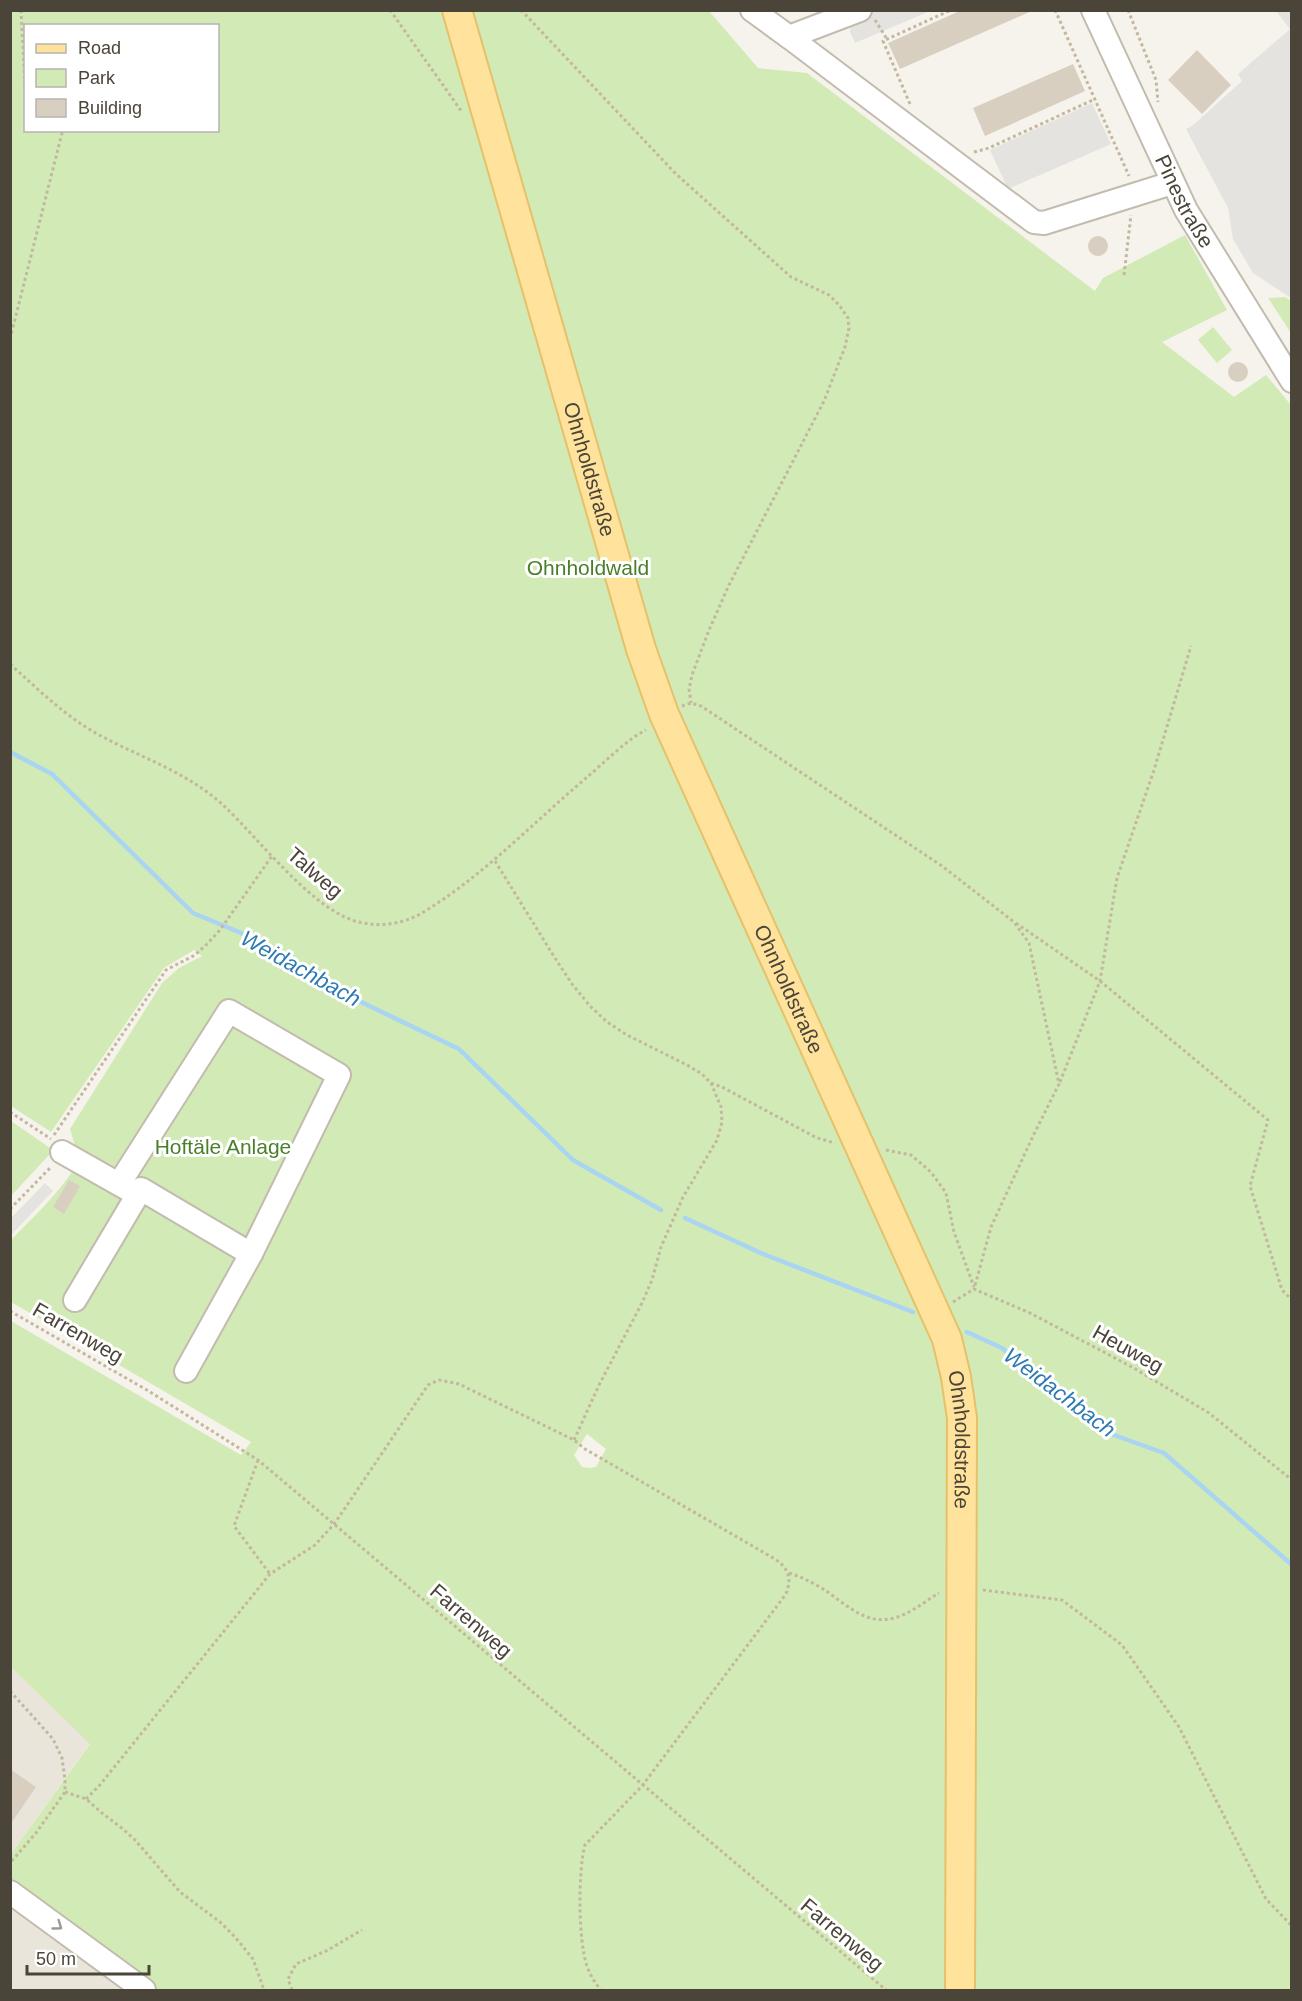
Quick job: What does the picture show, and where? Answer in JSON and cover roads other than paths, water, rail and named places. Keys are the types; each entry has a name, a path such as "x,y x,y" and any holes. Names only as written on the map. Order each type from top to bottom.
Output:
{"main road":[{"name":"Ohnholdstraße","path":"457,10 641,649 665,717 947,1339 962,1418 960,1990"}],"street":[{"path":"752,10 1034,222 1044,223 1172,183"},
{"path":"789,38 837,15 860,10"},
{"name":"Pinestraße","path":"1093,10 1172,183 1204,242 1292,381"},
{"path":"75,1300 129,1189 230,1011 339,1075 251,1254 186,1371"},
{"path":"57,1145 129,1189 141,1189 251,1254"},
{"path":"10,1892 144,1990"}],"waterway":[{"name":"Weidachbach","path":"10,752 52,774 193,913 263,942 309,977 459,1049 573,1160 661,1210"},
{"name":"Weidachbach","path":"685,1218 763,1254 913,1312"},
{"name":"Weidachbach","path":"967,1332 1002,1348 1063,1399 1111,1434 1164,1453 1292,1565"}],"park label":[{"name":"Ohnholdwald","path":"588,568"},
{"name":"Hoftäle Anlage","path":"223,1147"}]}
